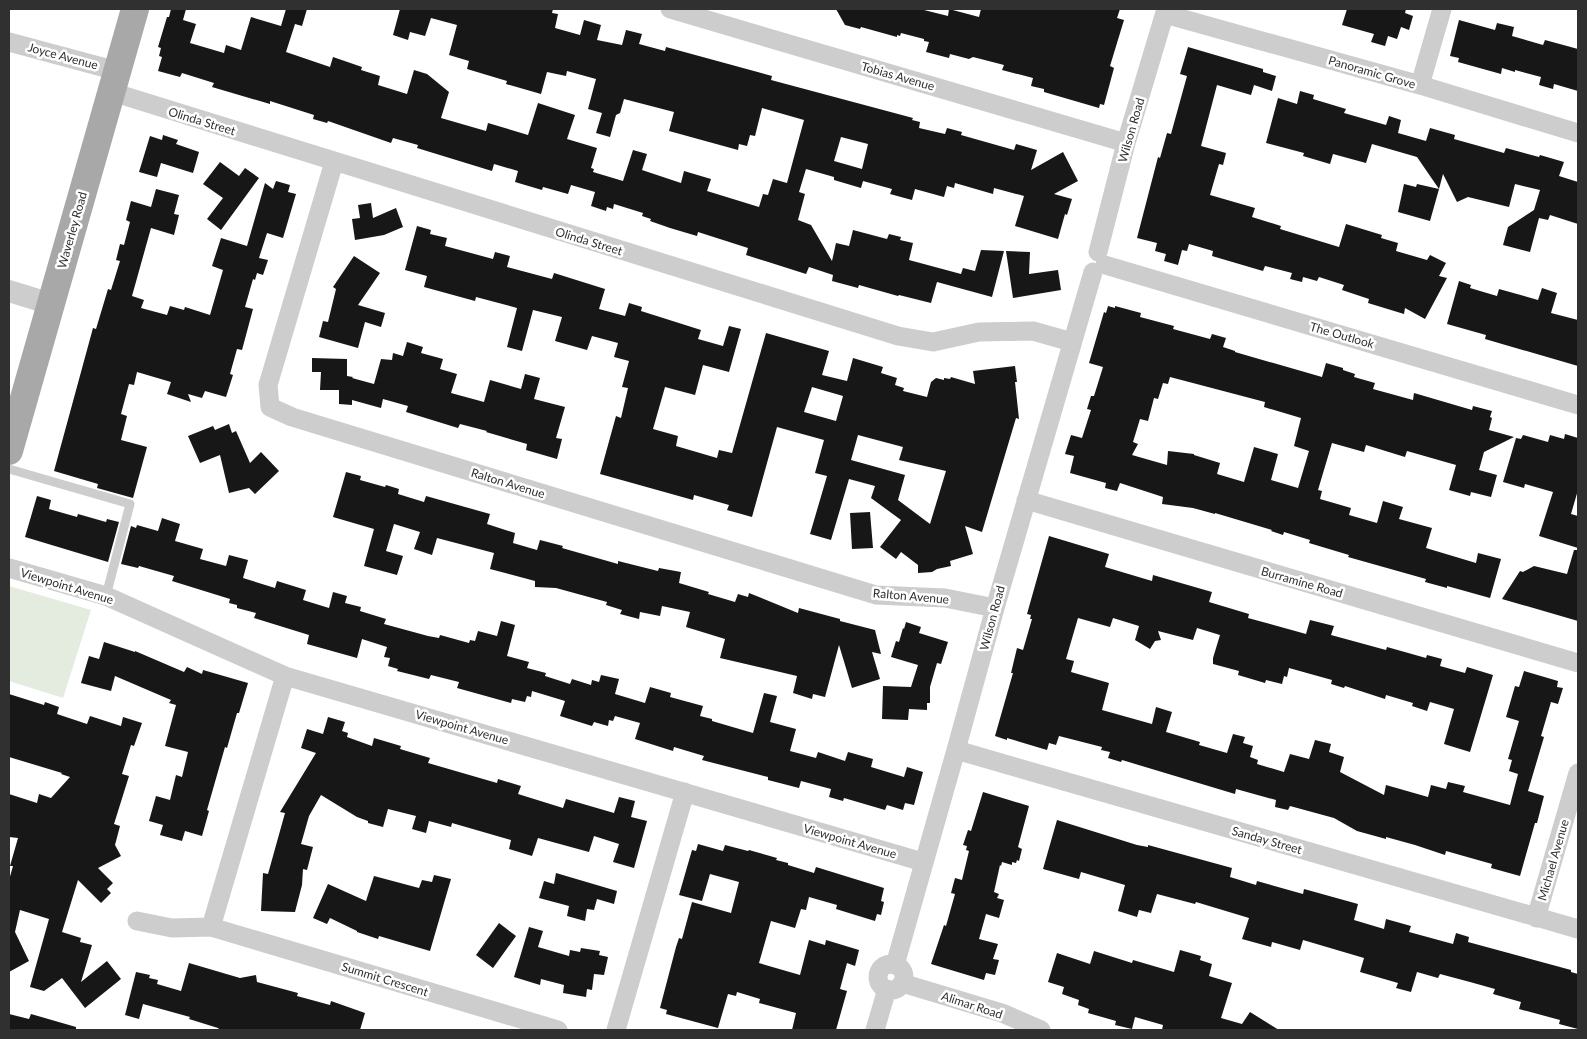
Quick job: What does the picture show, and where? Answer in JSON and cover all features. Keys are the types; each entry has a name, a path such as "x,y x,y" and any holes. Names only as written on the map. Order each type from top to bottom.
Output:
{"main road":[{"name":"Waverley Road","path":"9,451 135,9"}],"street":[{"name":"Tobias Avenue","path":"670,9 1126,143"},
{"path":"1420,85 1442,9"},
{"name":"Wilson Road","path":"894,986 903,974 902,970 895,965 923,862 1072,342 1099,263 1126,143 1166,11"},
{"name":"Panoramic Grove","path":"1166,11 1578,133"},
{"name":"Joyce Avenue","path":"9,42 114,82"},
{"name":"Olinda Street","path":"114,82 334,162 898,336 933,342 979,332 1033,332 1072,342"},
{"name":"Ralton Avenue","path":"334,162 268,385 270,407 292,417 876,595 944,598 995,608"},
{"name":"The Outlook","path":"1099,263 1578,405"},
{"path":"9,291 51,304"},
{"name":"Burramine Road","path":"1026,500 1578,663"},
{"name":"Viewpoint Avenue","path":"9,568 106,596 285,676 923,862"},
{"path":"211,927 285,676"},
{"name":"Sanday Street","path":"956,750 1578,930"},
{"name":"Michael Avenue","path":"1536,918 1578,773"},
{"path":"616,1030 685,792"},
{"name":"Summit Crescent","path":"137,921 172,928 211,927 558,1030"},
{"path":"875,1030 894,986"},
{"name":"Alimar Road","path":"894,986 1002,1013 1041,1030"}],"lane":[{"path":"9,469 130,504 106,596"}],"shaded area":[{"path":"9,586 91,610 63,698 9,681"}],"building":[{"path":"171,9 186,9 183,20 196,24 190,43 224,53 226,45 241,50 251,17 281,26 286,9 307,9 302,26 295,24 286,52 330,67 333,57 362,67 361,70 380,76 378,85 407,94 414,70 427,74 449,92 441,118 486,131 488,123 528,135 538,103 575,115 567,139 597,148 591,168 594,169 593,172 623,181 633,150 647,154 642,170 681,183 684,171 711,179 707,191 759,207 763,194 768,195 773,179 787,183 804,120 762,108 755,136 750,135 747,146 739,144 738,150 669,131 674,112 624,99 620,113 616,115 610,137 596,133 602,113 588,109 596,79 567,71 566,76 547,72 541,94 506,84 507,81 467,69 469,61 449,55 457,25 431,18 425,36 410,32 408,40 393,35 400,9 553,9 552,13 558,14 555,28 580,35 584,20 601,25 597,40 622,45 626,30 642,34 639,44 665,51 666,47 772,76 771,80 913,118 912,120 920,122 919,128 945,134 947,128 962,132 961,135 1014,150 1016,144 1037,150 1031,170 1063,152 1078,181 1054,194 1072,199 1067,215 1065,214 1058,239 1015,226 1024,196 994,188 993,194 955,183 954,188 947,186 944,197 915,189 912,200 890,194 892,189 863,181 861,188 834,180 834,177 806,169 799,192 805,194 798,220 811,225 832,261 836,243 849,246 853,230 887,239 889,234 901,237 900,240 913,243 909,260 961,274 963,268 975,271 981,250 1004,251 992,297 937,282 931,303 859,285 858,288 832,281 833,275 809,267 806,274 746,255 748,248 698,232 697,236 670,228 650,221 651,219 642,216 643,213 614,204 613,209 607,207 606,211 591,206 595,192 571,185 568,194 543,187 542,190 515,182 518,171 494,164 492,171 417,148 418,145 393,138 391,143 328,121 327,123 313,119 314,115 270,101 270,104 212,87 214,83 182,73 180,77 158,71 162,57 159,56 161,48 158,47 167,17 169,17","holes":["841,137 868,144 862,169 834,161"]},
{"path":"836,9 920,9 948,16 949,9 979,17 981,9 1120,9 1117,18 1124,20 1110,66 1114,68 1104,105 1100,104 1099,108 1044,92 1044,89 1031,86 1033,78 1002,70 1004,65 973,57 969,59 950,54 949,58 926,52 929,42 924,41 924,39 901,33 897,37 861,27 860,29 845,25"},
{"path":"1347,9 1406,9 1405,13 1413,16 1409,30 1401,27 1397,39 1388,36 1385,46 1371,42 1374,34 1342,25"},
{"path":"1459,20 1495,30 1497,23 1514,27 1512,36 1543,45 1545,40 1578,49 1578,91 1554,84 1553,89 1539,85 1541,77 1515,70 1515,72 1502,68 1501,74 1458,62 1459,58 1450,56"},
{"path":"1188,47 1263,69 1263,72 1276,76 1272,91 1254,85 1251,95 1217,85 1201,146 1226,153 1223,165 1219,164 1210,195 1255,208 1252,217 1281,226 1280,229 1339,247 1346,224 1382,235 1381,238 1398,243 1396,251 1427,260 1430,255 1446,263 1439,276 1447,278 1425,319 1405,308 1404,314 1368,303 1369,299 1342,290 1344,285 1319,277 1317,281 1303,277 1302,282 1290,279 1292,273 1265,266 1263,271 1212,256 1213,251 1189,244 1187,251 1182,250 1178,265 1164,261 1166,254 1155,251 1157,243 1137,238 1158,157 1160,158 1167,133 1171,134 1187,76 1180,74"},
{"path":"1300,91 1314,95 1313,99 1346,109 1344,113 1386,125 1389,116 1401,120 1398,133 1426,141 1430,128 1455,135 1454,139 1504,153 1506,148 1564,162 1559,176 1578,182 1578,224 1550,215 1548,220 1539,218 1530,252 1503,245 1508,227 1534,210 1540,190 1515,184 1509,207 1468,197 1457,202 1443,174 1439,189 1417,157 1372,144 1366,163 1333,154 1330,164 1303,156 1304,153 1266,143 1278,98 1297,104"},
{"path":"163,135 178,140 176,144 199,152 193,173 161,163 157,177 139,172 150,136 162,140"},
{"path":"220,162 239,176 245,168 259,178 221,230 207,219 223,198 203,184"},
{"path":"276,181 290,185 288,192 296,194 283,238 267,233 259,258 268,260 263,275 257,273 255,280 253,279 245,307 253,309 242,350 237,349 230,374 233,375 226,397 205,391 202,398 188,394 191,402 167,394 171,382 137,372 134,385 129,384 121,414 127,416 121,440 147,447 133,498 97,488 98,484 54,471 93,328 96,329 108,289 111,290 120,261 116,260 120,244 124,245 130,222 126,220 131,201 151,207 156,189 179,195 174,214 179,215 174,235 151,228 132,296 144,300 141,308 167,315 170,306 184,310 185,307 210,315 223,270 212,266 221,238 247,246 265,183 273,189"},
{"path":"1404,184 1416,187 1417,184 1439,189 1430,221 1398,212"},
{"path":"371,203 373,218 396,208 403,227 384,235 355,240 352,219 360,218 358,205"},
{"path":"417,226 431,230 430,234 447,238 445,246 493,259 495,252 510,256 507,267 552,279 554,273 605,289 599,309 625,316 629,303 642,307 641,311 701,330 698,339 723,346 729,326 741,329 729,372 703,365 695,395 665,387 653,429 678,436 676,446 717,458 719,450 732,453 766,333 829,351 822,375 847,381 853,358 883,367 881,373 897,378 895,385 904,388 903,391 927,397 931,382 936,378 944,380 944,378 950,379 951,377 975,384 973,371 1015,366 1019,419 1016,418 982,532 965,526 973,554 950,561 951,566 932,572 918,573 918,565 901,552 896,559 880,547 901,520 871,498 875,486 849,479 831,540 810,534 827,476 815,473 824,440 777,427 752,517 727,510 729,505 694,495 693,500 600,474 616,416 621,418 628,388 622,387 629,361 614,357 618,343 592,336 587,350 555,341 562,317 533,310 522,351 507,347 517,308 476,297 475,301 424,287 427,276 405,270","holes":["812,387 843,396 836,421 804,412","858,435 903,447 899,460 946,471 930,524 898,500 905,475 851,460"]},
{"path":"1006,251 1030,252 1029,274 1058,270 1061,290 1013,298"},
{"path":"354,256 380,273 358,305 385,313 381,327 365,322 358,348 319,337 323,321 328,322 336,289 333,287"},
{"path":"1459,281 1471,285 1470,288 1497,296 1499,289 1538,300 1542,288 1557,293 1551,313 1578,320 1578,366 1485,339 1486,335 1447,324"},
{"path":"1108,306 1115,308 1115,306 1141,313 1140,317 1174,326 1173,329 1210,339 1212,334 1226,338 1223,347 1235,352 1322,377 1326,363 1355,374 1354,377 1375,383 1373,389 1413,400 1414,393 1472,410 1473,406 1492,411 1489,430 1514,437 1484,452 1479,470 1497,475 1491,497 1471,492 1470,496 1449,490 1456,465 1407,451 1405,457 1366,445 1364,452 1332,443 1318,490 1322,491 1320,499 1351,508 1349,515 1377,523 1383,501 1403,507 1399,519 1432,528 1426,548 1476,563 1478,553 1501,559 1490,598 1425,582 1426,579 1348,557 1349,555 1309,543 1310,540 1284,532 1283,535 1215,513 1162,504 1163,497 1120,483 1117,491 1105,488 1106,483 1070,473 1074,456 1065,454 1071,435 1082,438 1091,410 1087,409 1091,396 1094,396 1103,367 1089,363 1104,312 1106,313","holes":["1170,377 1265,402 1264,407 1301,418 1294,446 1309,451 1298,488 1271,480 1278,454 1254,447 1244,482 1217,474 1220,463 1194,454 1168,451 1167,465 1132,455 1138,444 1133,442 1140,419 1148,421 1154,398 1158,399 1163,383 1168,384"]},
{"path":"407,342 423,347 421,353 443,359 440,369 457,374 451,393 484,402 490,380 521,389 525,374 540,378 534,399 565,407 556,438 562,439 557,459 526,450 527,444 487,431 460,424 458,428 406,412 408,406 383,399 381,408 352,400 352,405 339,404 339,390 320,390 321,372 312,372 312,358 347,359 347,376 374,384 381,359 392,360 393,353 403,356"},
{"path":"229,424 232,433 236,431 250,463 261,452 279,471 255,494 249,488 229,493 220,455 200,463 188,436 213,426 215,430"},
{"path":"1565,434 1578,438 1578,490 1571,514 1578,516 1578,548 1539,536 1553,492 1525,484 1524,488 1503,482 1516,438 1521,439 1523,435 1548,442 1550,435 1564,439"},
{"path":"346,472 361,476 360,480 399,489 398,494 424,502 426,496 490,514 487,524 515,533 513,543 537,550 540,540 618,564 618,561 658,571 659,568 681,572 679,583 709,592 708,594 735,602 738,594 748,597 749,593 798,613 799,608 875,630 881,654 872,652 880,679 852,688 839,645 825,697 813,694 812,699 793,693 797,676 720,658 725,639 686,627 690,612 662,606 660,616 640,612 639,619 620,614 622,610 606,605 607,602 556,588 535,587 535,581 490,569 494,553 437,538 432,555 414,549 420,532 394,524 386,551 403,556 397,575 364,566 374,529 333,517"},
{"path":"37,496 51,500 49,509 77,517 78,514 106,522 107,519 119,522 108,562 25,537"},
{"path":"870,512 873,548 852,549 850,513"},
{"path":"162,518 180,524 175,541 203,549 200,559 226,566 229,555 248,560 243,578 275,588 277,581 306,590 303,600 329,608 333,592 347,596 345,603 361,607 360,611 386,619 384,624 428,636 439,638 440,635 469,643 470,640 475,641 478,631 497,636 501,621 515,625 507,656 529,662 527,668 546,673 545,676 570,684 572,679 591,685 592,680 599,682 601,675 619,679 615,694 645,703 650,687 671,693 670,697 703,706 700,716 753,733 764,693 777,696 770,722 796,729 790,751 816,758 818,752 845,761 848,752 873,759 871,767 904,777 907,767 923,772 914,805 905,803 903,810 887,805 885,810 844,798 843,801 829,797 831,789 801,781 799,788 768,780 768,777 702,760 704,756 674,747 673,751 635,739 640,723 615,716 613,721 609,720 608,726 594,722 592,726 560,716 565,701 532,691 531,697 527,696 525,702 512,699 511,703 457,688 459,682 431,675 429,679 397,671 398,669 388,666 390,658 384,657 387,647 362,639 357,658 307,644 309,635 254,618 256,613 237,608 237,605 229,603 230,599 172,581 174,576 139,566 138,568 121,564 131,526 136,528 137,525 158,531"},
{"path":"1049,536 1109,554 1105,567 1152,581 1153,575 1212,592 1209,602 1249,614 1248,618 1306,634 1310,620 1334,626 1331,635 1386,650 1387,647 1426,658 1427,655 1442,659 1440,666 1465,673 1467,667 1493,675 1470,752 1444,744 1454,709 1430,702 1427,711 1412,706 1413,703 1386,695 1385,699 1345,686 1344,688 1331,684 1332,680 1289,668 1287,677 1284,676 1282,684 1266,680 1265,683 1238,675 1239,671 1213,664 1220,635 1197,628 1193,640 1158,631 1161,640 1155,641 1150,649 1135,640 1139,626 1113,618 1110,627 1078,618 1066,659 1074,661 1071,672 1109,683 1102,710 1152,724 1156,707 1172,712 1166,732 1200,742 1199,745 1227,753 1233,734 1245,737 1243,743 1253,746 1250,757 1258,760 1257,764 1284,772 1290,754 1309,759 1315,740 1331,744 1329,752 1344,757 1340,772 1384,795 1386,785 1428,797 1431,785 1446,789 1448,782 1465,786 1463,792 1510,805 1518,774 1509,771 1512,760 1508,759 1519,721 1506,717 1515,686 1519,687 1524,671 1558,681 1557,687 1563,688 1558,704 1551,702 1541,736 1544,737 1528,791 1544,796 1520,876 1491,868 1492,864 1446,851 1445,855 1386,837 1386,839 1357,831 1334,818 1290,806 1288,810 1275,807 1276,800 1236,789 1235,794 1122,760 1121,762 1108,758 1110,752 1101,750 1102,747 1059,736 1056,745 1049,743 1047,750 995,736 1013,673 1011,673 1017,648 1023,650 1032,619 1030,619 1031,615 1027,614"},
{"path":"1574,550 1578,550 1578,621 1502,599 1520,571 1523,572 1534,566 1567,574"},
{"path":"906,622 921,627 919,633 948,642 941,664 937,663 930,687 930,703 927,703 927,710 909,709 908,720 882,719 883,686 911,687 918,665 891,657 896,641 899,642"},
{"path":"104,642 135,651 184,672 187,667 202,674 203,670 248,683 227,748 225,747 207,810 209,811 202,836 185,831 182,841 160,835 163,825 149,821 156,796 170,800 176,775 182,777 188,752 165,746 176,705 169,703 171,700 115,676 111,691 81,683 89,656 99,659"},
{"path":"9,694 44,705 45,702 59,707 57,714 87,724 90,716 121,726 123,717 142,723 134,746 131,745 122,774 129,776 114,824 120,826 115,845 121,856 98,868 113,883 107,889 111,893 101,903 78,880 62,932 81,938 80,942 92,945 81,982 107,961 121,979 85,1008 62,978 44,991 30,987 49,919 20,910 15,932 29,961 9,972 9,880 13,866 10,866 18,838 9,837 9,794 37,803 39,794 51,798 70,777 9,757"},
{"path":"328,717 345,722 342,731 348,733 347,737 372,746 374,738 401,746 400,749 430,758 428,763 497,783 498,779 521,786 518,794 563,808 566,799 614,813 619,797 635,801 631,817 647,821 634,868 613,862 619,844 594,836 589,852 538,838 532,856 509,849 511,840 452,823 451,827 429,821 426,833 412,829 416,816 388,809 383,827 368,823 368,821 357,817 321,795 309,816 301,844 313,847 307,870 303,869 302,885 295,912 261,911 263,873 268,874 285,813 280,812 316,753 301,748 307,729 323,734"},
{"path":"983,792 1029,806 1018,847 1022,849 1019,861 1017,860 1016,863 1012,862 1012,865 1002,862 1000,865 994,892 999,894 997,898 1004,900 999,918 986,914 979,939 998,944 993,959 999,960 995,975 986,973 984,980 931,964 944,925 946,926 955,894 951,893 955,878 962,880 969,851 966,850 967,846 963,845 968,830 971,831"},
{"path":"1057,820 1137,845 1148,847 1148,845 1232,868 1230,877 1256,885 1257,881 1303,894 1304,889 1358,904 1354,920 1384,929 1386,919 1411,926 1409,932 1453,944 1456,933 1469,937 1468,942 1571,970 1571,972 1578,974 1578,1029 1559,1024 1560,1020 1519,1009 1521,1002 1493,994 1495,989 1470,982 1440,974 1438,978 1417,972 1411,992 1396,988 1398,983 1360,972 1364,958 1303,940 1300,950 1272,942 1271,947 1242,939 1249,918 1196,902 1195,904 1157,894 1151,913 1139,910 1137,917 1118,911 1125,885 1081,872 1079,879 1043,869"},
{"path":"698,844 723,851 725,845 749,850 777,858 776,860 788,863 788,865 814,873 816,867 884,888 881,901 884,902 881,915 877,914 875,921 836,909 837,905 809,897 806,910 801,909 795,928 771,921 759,963 800,975 809,940 825,945 826,940 859,950 855,966 847,963 840,989 847,991 836,1030 792,1030 796,1013 759,1003 760,999 737,992 736,996 728,994 718,1028 666,1014 667,1010 660,1008 676,947 679,938 682,939 692,902 731,913 739,882 710,874 702,901 679,895 692,850 696,851"},
{"path":"556,873 617,891 614,904 597,899 594,910 587,909 585,921 567,916 569,906 539,898 544,881 554,884"},
{"path":"434,875 451,879 430,951 379,936 378,939 357,932 330,918 327,924 313,918 328,884 366,901 374,876 419,888 422,880 432,882"},
{"path":"499,923 516,936 493,968 476,955"},
{"path":"529,927 543,931 538,947 569,956 570,950 580,952 581,948 600,951 599,955 608,957 604,975 594,974 592,990 587,989 586,997 563,993 564,985 541,979 540,985 514,977"},
{"path":"1180,950 1201,956 1200,960 1212,964 1209,976 1232,983 1221,1018 1242,1024 1250,1012 1279,1030 1162,1030 1163,1025 1135,1017 1132,1029 1115,1025 1116,1021 1088,1013 1089,1009 1078,1005 1079,1000 1062,994 1064,987 1048,982 1057,953 1090,964 1094,951 1132,963 1133,960 1174,972"},
{"path":"189,963 240,978 256,975 257,982 298,993 297,996 330,1005 331,1001 365,1013 360,1030 220,1030 189,1019 190,1017 143,1004 139,1019 125,1015 136,972 150,975 149,978 158,980 157,984 181,991"},
{"path":"9,1014 29,1019 31,1014 76,1027 76,1030 9,1030"}]}
